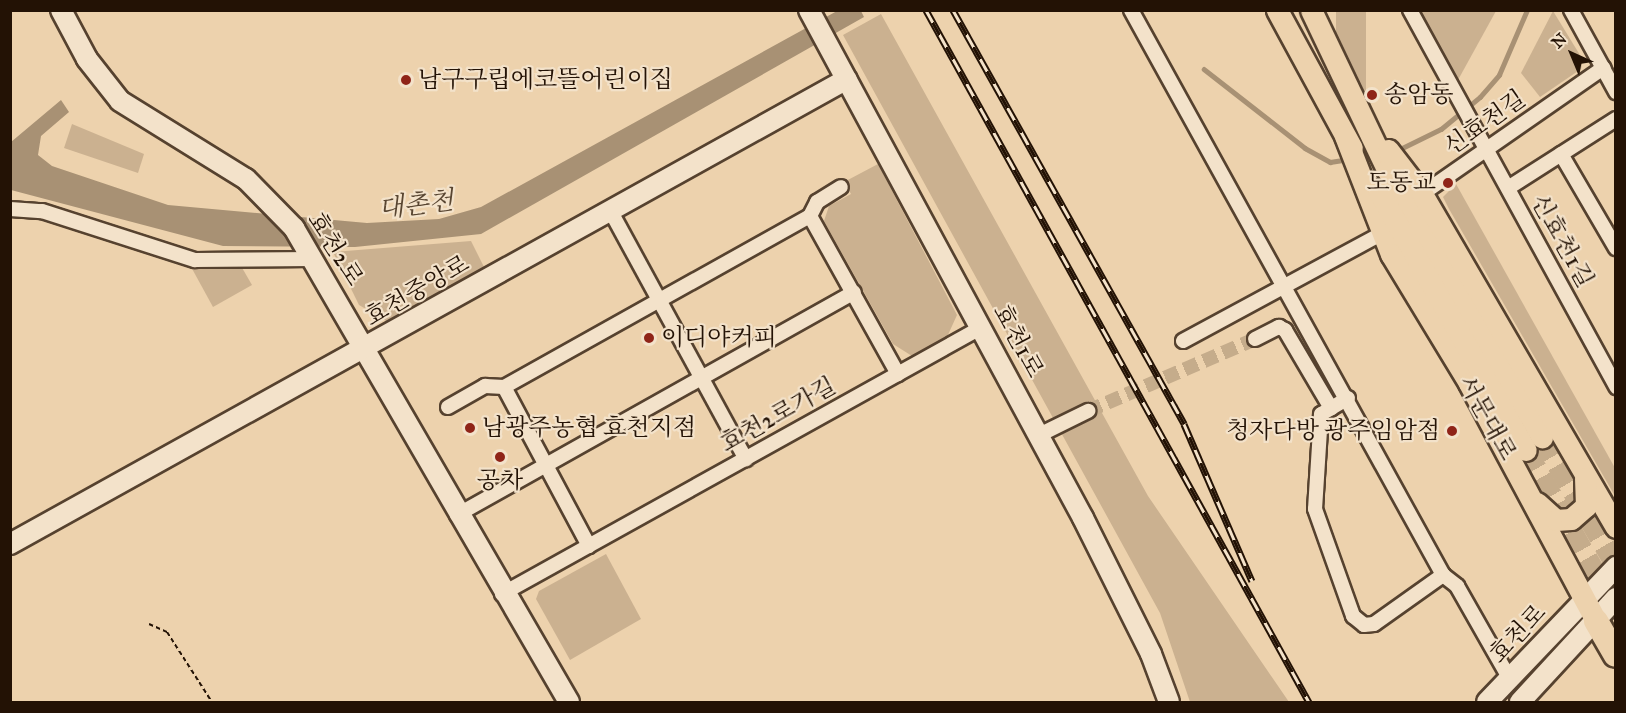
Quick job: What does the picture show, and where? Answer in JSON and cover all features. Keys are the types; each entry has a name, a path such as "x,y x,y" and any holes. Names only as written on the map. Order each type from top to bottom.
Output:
{"highway":[{"name":"서문대로","path":"1596,621 1616,655"}],"main road":[{"path":"1277,10 1345,136 1378,171 1422,194 1616,527"},
{"path":"1311,10 1367,124 1378,171"},
{"name":"서문대로","path":"1378,171 1383,233 1529,494 1596,621"},
{"name":"서문대로","path":"1378,171 1534,444"},
{"path":"1529,494 1550,516 1564,521 1586,506 1584,475"}],"street":[{"name":"효천2로","path":"61,10 87,59 120,101 264,194 313,259 502,594 569,702"},
{"name":"효천1로","path":"809,10 982,327 1124,597 1169,702"},
{"path":"1131,10 1282,287 1348,398 1443,574 1457,586 1511,681"},
{"name":"신효천1길","path":"1410,10 1452,83 1616,387"},
{"path":"1571,10 1616,92"},
{"name":"신효천길","path":"1422,194 1603,68"},
{"name":"효천중앙로","path":"10,544 365,349 847,79"},
{"path":"1508,188 1616,118"},
{"name":"신효천1길","path":"1561,154 1616,248"},
{"path":"448,407 485,386 504,387 810,216 817,202 841,187"},
{"path":"10,209 42,211 195,260 313,259"},
{"path":"610,210 746,459"},
{"path":"810,216 898,374"},
{"path":"1183,341 1383,233"},
{"path":"457,515 854,292"},
{"name":"효천2로가길","path":"502,594 982,327"},
{"path":"1255,339 1279,327 1285,330 1331,408"},
{"path":"504,387 589,546"},
{"path":"1348,398 1321,414 1315,509 1353,616 1364,625 1374,624 1443,574"},
{"path":"1039,435 1088,411"},
{"name":"효천로","path":"1487,702 1511,681 1584,598 1616,567"},
{"name":"효천로","path":"1520,702 1616,598"}],"path":[{"path":"149,624 167,632 212,702"}],"shaded area":[{"path":"1421,10 1496,11 1458,80 1420,13"},
{"path":"837,11 861,11 864,17 481,234 355,247 223,246 11,190 11,142 61,100 69,112 41,136 38,155 52,166 168,205 367,223 439,219 481,207"},
{"path":"1336,11 1366,11 1366,132 1336,132"},
{"path":"1553,11 1583,60 1581,69 1540,97 1521,73"},
{"path":"881,14 1148,496 1289,702 1190,702 1160,613 843,35"},
{"path":"72,124 144,154 138,173 64,148"},
{"path":"878,164 957,315 947,337 912,356 893,344 824,221 829,206 851,194 844,182"},
{"path":"1456,184 1615,468 1615,496 1449,209 1443,197"},
{"path":"471,241 485,269 388,322 359,305 333,252"},
{"path":"190,265 241,266 252,285 213,307"},
{"path":"606,554 641,619 570,660 536,599 539,591"}],"waterway":[{"path":"1396,151 1441,129 1480,97 1499,75 1527,10"},
{"path":"1204,69 1305,148 1330,162 1349,159"}],"tunnel":[{"path":"1088,411 1255,339"},
{"path":"1542,438 1616,565"},
{"path":"1526,450 1610,598"}],"railway":[{"path":"926,10 1309,702"},
{"path":"953,10 1184,424 1252,581"}],"place":[{"name":"남구구립에코뜰어린이집","path":"406,80"},
{"name":"송암동","path":"1372,95"},
{"name":"도동교","path":"1448,183"},
{"name":"이디야커피","path":"649,338"},
{"name":"남광주농협 효천지점","path":"470,428"},
{"name":"청자다방 광주임암점","path":"1452,431"},
{"name":"공차","path":"500,457"}],"water label":[{"name":"대촌천","path":"416,205"}]}
